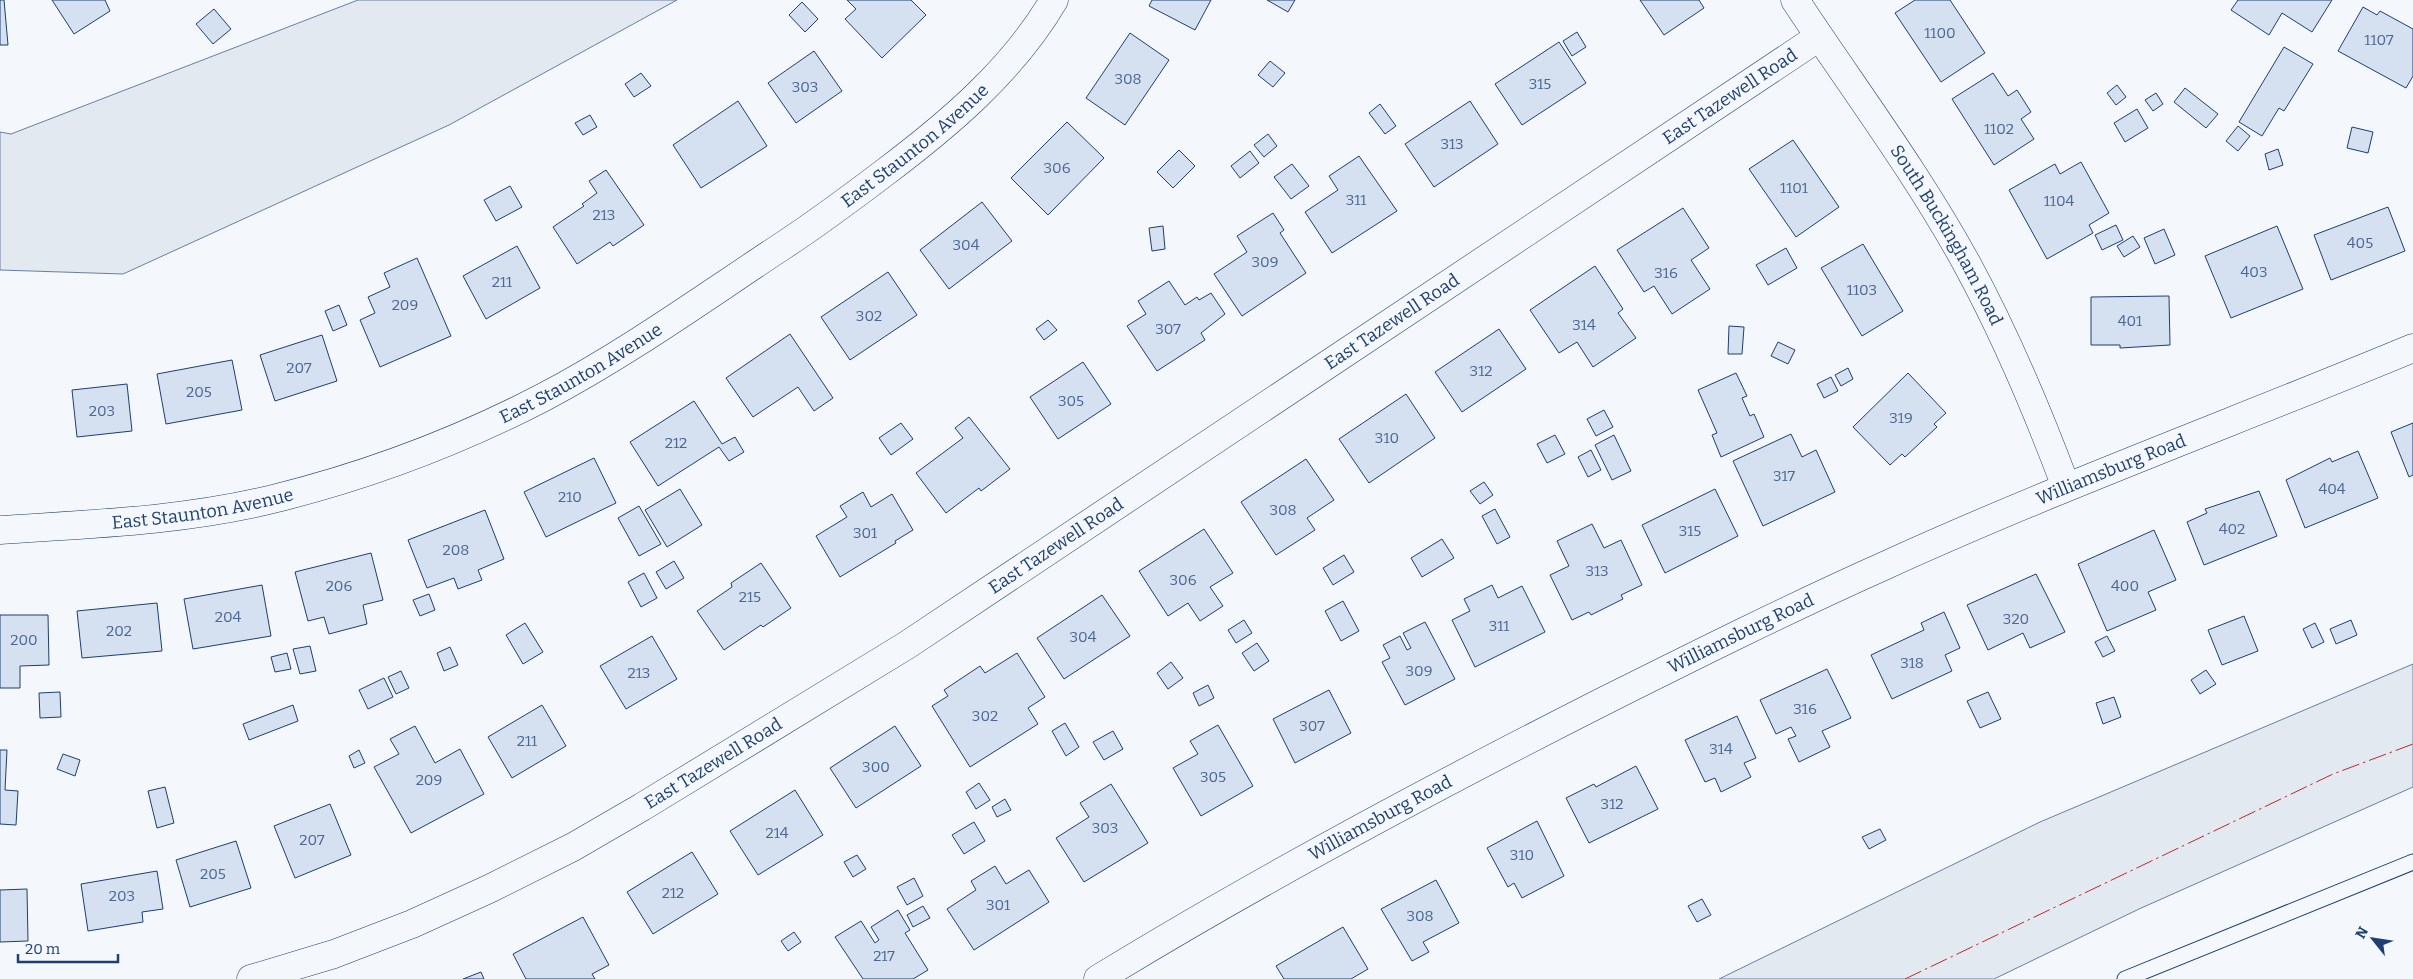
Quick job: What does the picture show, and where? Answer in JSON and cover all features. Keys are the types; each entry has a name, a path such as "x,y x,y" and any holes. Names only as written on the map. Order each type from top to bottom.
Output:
{"street":[{"name":"East Staunton Avenue","path":"0,530 168,518 272,499 370,470 450,441 544,397 626,349 820,221 944,128 985,88 1015,53 1054,0"},
{"name":"South Buckingham Road","path":"1795,0 1930,202 1968,266 2012,354 2043,424 2066,487"},
{"name":"East Tazewell Road","path":"251,979 334,954 412,924 565,851 642,807 907,645 1819,37"},
{"name":"Williamsburg Road","path":"1098,979 1150,947 1444,782 1766,620 1887,564 2066,487 2413,348"}],"lane":[{"path":"2126,979 2413,862"}],"shaded area":[{"path":"358,0 677,0 449,125 123,274 0,270 0,132 11,134"},
{"path":"2413,664 2413,787 2139,909 1994,979 1719,979 2040,822"}],"building":[{"path":"0,0 4,0 8,45 0,45"},
{"path":"52,0 105,0 110,11 74,34"},
{"path":"847,0 911,0 926,15 882,58 845,19 856,9"},
{"path":"1152,0 1211,0 1195,30 1149,6"},
{"path":"1267,0 1295,0 1288,12"},
{"path":"1640,0 1699,0 1704,8 1664,35"},
{"path":"1915,0 1950,0 1985,53 1941,82 1895,13"},
{"path":"2238,0 2332,0 2312,32 2282,13 2269,35 2231,10"},
{"path":"802,2 818,19 805,32 789,15"},
{"path":"2363,7 2377,15 2380,11 2413,29 2413,76 2406,88 2338,51"},
{"path":"214,9 231,29 213,44 196,24"},
{"path":"1577,32 1586,47 1572,56 1563,41"},
{"path":"1130,33 1169,60 1125,125 1086,98"},
{"path":"1559,42 1586,83 1522,125 1495,84"},
{"path":"2284,47 2313,64 2284,111 2279,108 2262,136 2239,122"},
{"path":"814,51 842,91 796,123 768,83"},
{"path":"1270,61 1285,73 1273,87 1258,75"},
{"path":"641,73 651,86 634,97 625,84"},
{"path":"1993,73 2008,96 2017,90 2031,112 2021,119 2034,139 1994,165 1952,99"},
{"path":"2117,85 2126,97 2116,105 2107,93"},
{"path":"2185,88 2218,114 2206,128 2174,102"},
{"path":"2156,93 2163,104 2153,111 2145,100"},
{"path":"738,101 767,146 701,188 673,145"},
{"path":"1470,101 1498,144 1434,187 1405,144"},
{"path":"1380,104 1396,126 1385,134 1369,113"},
{"path":"2137,109 2148,128 2125,142 2114,123"},
{"path":"590,115 597,127 583,135 575,123"},
{"path":"1067,122 1104,158 1048,215 1011,178"},
{"path":"2238,126 2250,136 2238,151 2226,141"},
{"path":"2352,127 2373,132 2368,153 2347,148"},
{"path":"1268,134 1277,146 1264,157 1254,145"},
{"path":"1793,140 1839,207 1796,237 1749,169"},
{"path":"2278,149 2283,165 2269,170 2265,154"},
{"path":"1179,150 1195,166 1173,188 1157,172"},
{"path":"1250,151 1259,163 1240,178 1231,166"},
{"path":"1359,156 1397,211 1332,253 1305,212 1338,190 1329,176"},
{"path":"2081,162 2109,213 2089,225 2093,233 2047,259 2009,190 2055,164 2060,174"},
{"path":"1292,164 1309,186 1291,199 1274,177"},
{"path":"606,170 644,225 613,246 610,242 577,264 553,227 584,206 582,204 597,193 589,181"},
{"path":"510,186 522,207 496,221 484,200"},
{"path":"982,202 1012,241 949,289 920,250"},
{"path":"2388,207 2405,251 2331,280 2314,235"},
{"path":"1683,208 1709,248 1691,260 1710,289 1672,314 1654,286 1644,292 1617,250"},
{"path":"1273,213 1284,230 1280,233 1306,273 1242,316 1214,274 1247,252 1237,236"},
{"path":"2116,225 2123,240 2102,250 2095,235"},
{"path":"1163,226 1165,249 1152,251 1149,228"},
{"path":"2277,226 2303,289 2231,318 2205,256"},
{"path":"2164,229 2175,255 2155,264 2144,238"},
{"path":"2133,236 2140,247 2124,257 2117,246"},
{"path":"1863,244 1903,311 1862,336 1821,268"},
{"path":"517,246 540,288 486,319 463,276"},
{"path":"1786,248 1797,268 1768,285 1756,265"},
{"path":"417,258 451,336 380,367 360,320 375,313 368,297 390,287 384,273"},
{"path":"1595,266 1623,309 1618,313 1636,338 1593,367 1577,342 1559,353 1530,310"},
{"path":"888,272 917,315 850,360 821,317"},
{"path":"1169,281 1185,305 1197,297 1199,300 1211,293 1225,314 1201,333 1205,340 1157,371 1127,326 1146,314 1138,301"},
{"path":"2169,296 2170,345 2120,348 2120,345 2091,345 2091,297"},
{"path":"339,305 347,325 333,331 325,311"},
{"path":"1048,320 1057,330 1044,340 1036,329"},
{"path":"1729,326 1744,327 1742,354 1728,354"},
{"path":"1499,329 1526,369 1462,412 1435,372"},
{"path":"790,334 833,398 814,411 798,387 753,417 726,378"},
{"path":"322,335 337,381 275,401 260,355"},
{"path":"1778,342 1795,350 1788,364 1771,356"},
{"path":"232,360 242,410 166,424 157,374"},
{"path":"1083,362 1111,404 1058,439 1030,397"},
{"path":"1848,368 1853,379 1841,386 1835,375"},
{"path":"1736,373 1747,396 1742,398 1750,416 1754,414 1764,437 1721,457 1712,435 1717,433 1698,390"},
{"path":"1908,373 1946,413 1934,424 1937,427 1905,457 1902,454 1890,465 1853,427"},
{"path":"1831,377 1838,391 1824,398 1817,384"},
{"path":"127,384 132,431 77,437 72,390"},
{"path":"1406,394 1435,438 1369,483 1339,439"},
{"path":"694,401 722,444 735,437 744,452 729,461 719,447 658,486 630,442"},
{"path":"1604,410 1613,427 1596,436 1587,419"},
{"path":"969,417 1010,469 981,491 979,488 946,513 916,473 963,438 955,428"},
{"path":"901,423 913,439 891,455 879,438"},
{"path":"2413,423 2413,475 2409,477 2391,432"},
{"path":"1791,434 1802,457 1816,450 1835,492 1763,526 1733,461"},
{"path":"1555,435 1565,454 1547,463 1537,444"},
{"path":"1614,435 1631,471 1612,480 1595,445"},
{"path":"1591,450 1601,470 1588,477 1578,457"},
{"path":"2358,451 2378,498 2305,528 2286,480 2330,458 2332,462"},
{"path":"594,458 616,503 546,537 524,492"},
{"path":"1306,459 1334,500 1307,518 1315,530 1276,555 1241,502"},
{"path":"1484,482 1493,495 1480,504 1470,491"},
{"path":"680,489 702,525 667,547 645,510"},
{"path":"1715,489 1738,536 1665,573 1642,525"},
{"path":"2259,491 2277,536 2204,565 2187,522 2207,513 2205,509"},
{"path":"863,492 871,507 892,494 913,530 895,541 896,543 840,577 816,536 847,517 840,506"},
{"path":"639,506 661,544 639,556 618,518"},
{"path":"1495,509 1510,537 1497,544 1482,516"},
{"path":"485,510 504,559 478,570 482,580 458,589 454,578 427,588 408,540"},
{"path":"1592,524 1604,548 1621,540 1642,585 1621,595 1623,599 1591,615 1589,612 1572,620 1550,575 1569,566 1557,541"},
{"path":"1204,529 1233,573 1210,587 1223,606 1200,621 1188,603 1168,616 1139,571"},
{"path":"2154,530 2176,580 2148,592 2156,610 2107,631 2078,564"},
{"path":"1442,539 1454,558 1422,577 1411,558"},
{"path":"371,553 383,600 363,605 367,624 329,634 324,617 308,621 295,572"},
{"path":"1344,555 1354,572 1333,585 1323,568"},
{"path":"674,561 684,578 666,589 656,572"},
{"path":"761,563 791,608 763,627 761,625 724,650 697,611 732,587 731,583"},
{"path":"644,573 657,598 641,607 628,582"},
{"path":"2036,574 2065,632 2030,648 2023,633 1988,650 1967,605"},
{"path":"262,585 271,636 193,649 184,599"},
{"path":"1492,585 1498,598 1522,586 1545,632 1475,667 1452,620 1470,611 1464,599"},
{"path":"429,594 435,610 420,616 413,600"},
{"path":"1102,595 1130,636 1064,679 1037,638"},
{"path":"1343,601 1359,631 1341,641 1325,611"},
{"path":"157,603 162,651 82,658 77,611"},
{"path":"1944,612 1960,648 1945,655 1952,671 1892,699 1871,655 1924,630 1921,623"},
{"path":"0,615 48,615 49,665 20,666 20,688 0,688"},
{"path":"2244,616 2258,651 2222,665 2208,630"},
{"path":"1244,620 1252,633 1236,643 1228,630"},
{"path":"2351,620 2357,635 2336,644 2330,629"},
{"path":"1425,622 1455,679 1405,705 1382,662 1390,658 1383,645 1400,636 1407,650 1411,648 1403,633"},
{"path":"525,623 543,652 523,664 506,635"},
{"path":"2315,623 2324,642 2312,648 2303,629"},
{"path":"652,636 677,679 626,709 600,666"},
{"path":"2107,636 2115,651 2103,657 2095,642"},
{"path":"1257,643 1269,661 1254,671 1242,653"},
{"path":"310,646 316,671 300,674 293,649"},
{"path":"450,647 458,665 444,671 437,653"},
{"path":"287,653 291,669 275,672 271,657"},
{"path":"1017,653 1045,697 1028,708 1038,724 970,767 932,706 948,696 944,690 980,666 985,673"},
{"path":"1171,662 1183,678 1168,689 1157,673"},
{"path":"1827,669 1851,718 1822,731 1830,747 1799,762 1788,739 1796,736 1791,727 1776,734 1760,700"},
{"path":"2206,670 2216,684 2200,694 2191,680"},
{"path":"401,671 409,688 396,694 388,677"},
{"path":"384,678 393,697 368,709 359,690"},
{"path":"1208,685 1214,698 1199,706 1193,693"},
{"path":"1329,690 1351,733 1295,763 1273,719"},
{"path":"60,692 61,717 40,718 39,693"},
{"path":"1988,692 2001,719 1980,728 1967,701"},
{"path":"2114,697 2121,717 2103,724 2096,703"},
{"path":"293,705 298,721 249,740 243,724"},
{"path":"542,705 566,746 512,778 488,737"},
{"path":"1737,716 1756,758 1744,763 1751,777 1721,792 1715,778 1705,782 1685,740"},
{"path":"1065,723 1079,747 1066,756 1052,731"},
{"path":"1218,725 1253,786 1201,816 1173,768 1198,754 1190,741"},
{"path":"415,726 435,763 460,749 484,794 411,833 374,767 399,754 390,739"},
{"path":"895,726 921,766 856,808 830,768"},
{"path":"1113,731 1123,749 1104,760 1093,742"},
{"path":"0,750 7,750 5,790 18,791 16,825 0,824"},
{"path":"359,750 365,763 354,768 349,756"},
{"path":"63,754 80,760 75,776 57,769"},
{"path":"1636,766 1658,809 1589,843 1566,798 1594,784 1596,787"},
{"path":"979,783 990,800 976,809 966,792"},
{"path":"1111,784 1148,843 1084,882 1056,838 1089,817 1080,803"},
{"path":"165,787 174,823 157,828 148,791"},
{"path":"795,790 823,835 758,875 730,831"},
{"path":"1005,799 1011,810 997,817 992,807"},
{"path":"330,804 351,855 295,878 274,826"},
{"path":"1537,821 1564,876 1522,898 1514,883 1508,887 1487,848"},
{"path":"974,822 985,841 964,854 952,835"},
{"path":"1880,829 1886,840 1869,849 1862,837"},
{"path":"236,841 251,888 190,907 176,860"},
{"path":"692,852 718,894 653,934 627,892"},
{"path":"857,855 866,869 853,877 844,862"},
{"path":"995,866 1006,884 1029,870 1049,902 974,950 947,909 976,890 971,881"},
{"path":"157,871 163,909 142,912 143,922 88,931 81,884"},
{"path":"914,878 923,896 907,905 897,887"},
{"path":"1436,880 1459,923 1423,942 1429,952 1412,961 1381,909"},
{"path":"27,889 28,941 0,942 0,890"},
{"path":"1702,899 1711,915 1697,922 1688,906"},
{"path":"923,906 930,918 913,927 907,915"},
{"path":"898,910 910,930 905,933 928,970 913,979 863,979 835,937 861,921 875,943 879,940 871,927"},
{"path":"583,917 609,965 592,974 595,979 526,979 513,954"},
{"path":"1343,927 1368,969 1351,979 1284,979 1276,966"},
{"path":"794,932 801,942 788,951 781,941"},
{"path":"481,972 484,979 463,979"}],"power":[{"path":"1905,979 2333,774 2413,744"}]}
